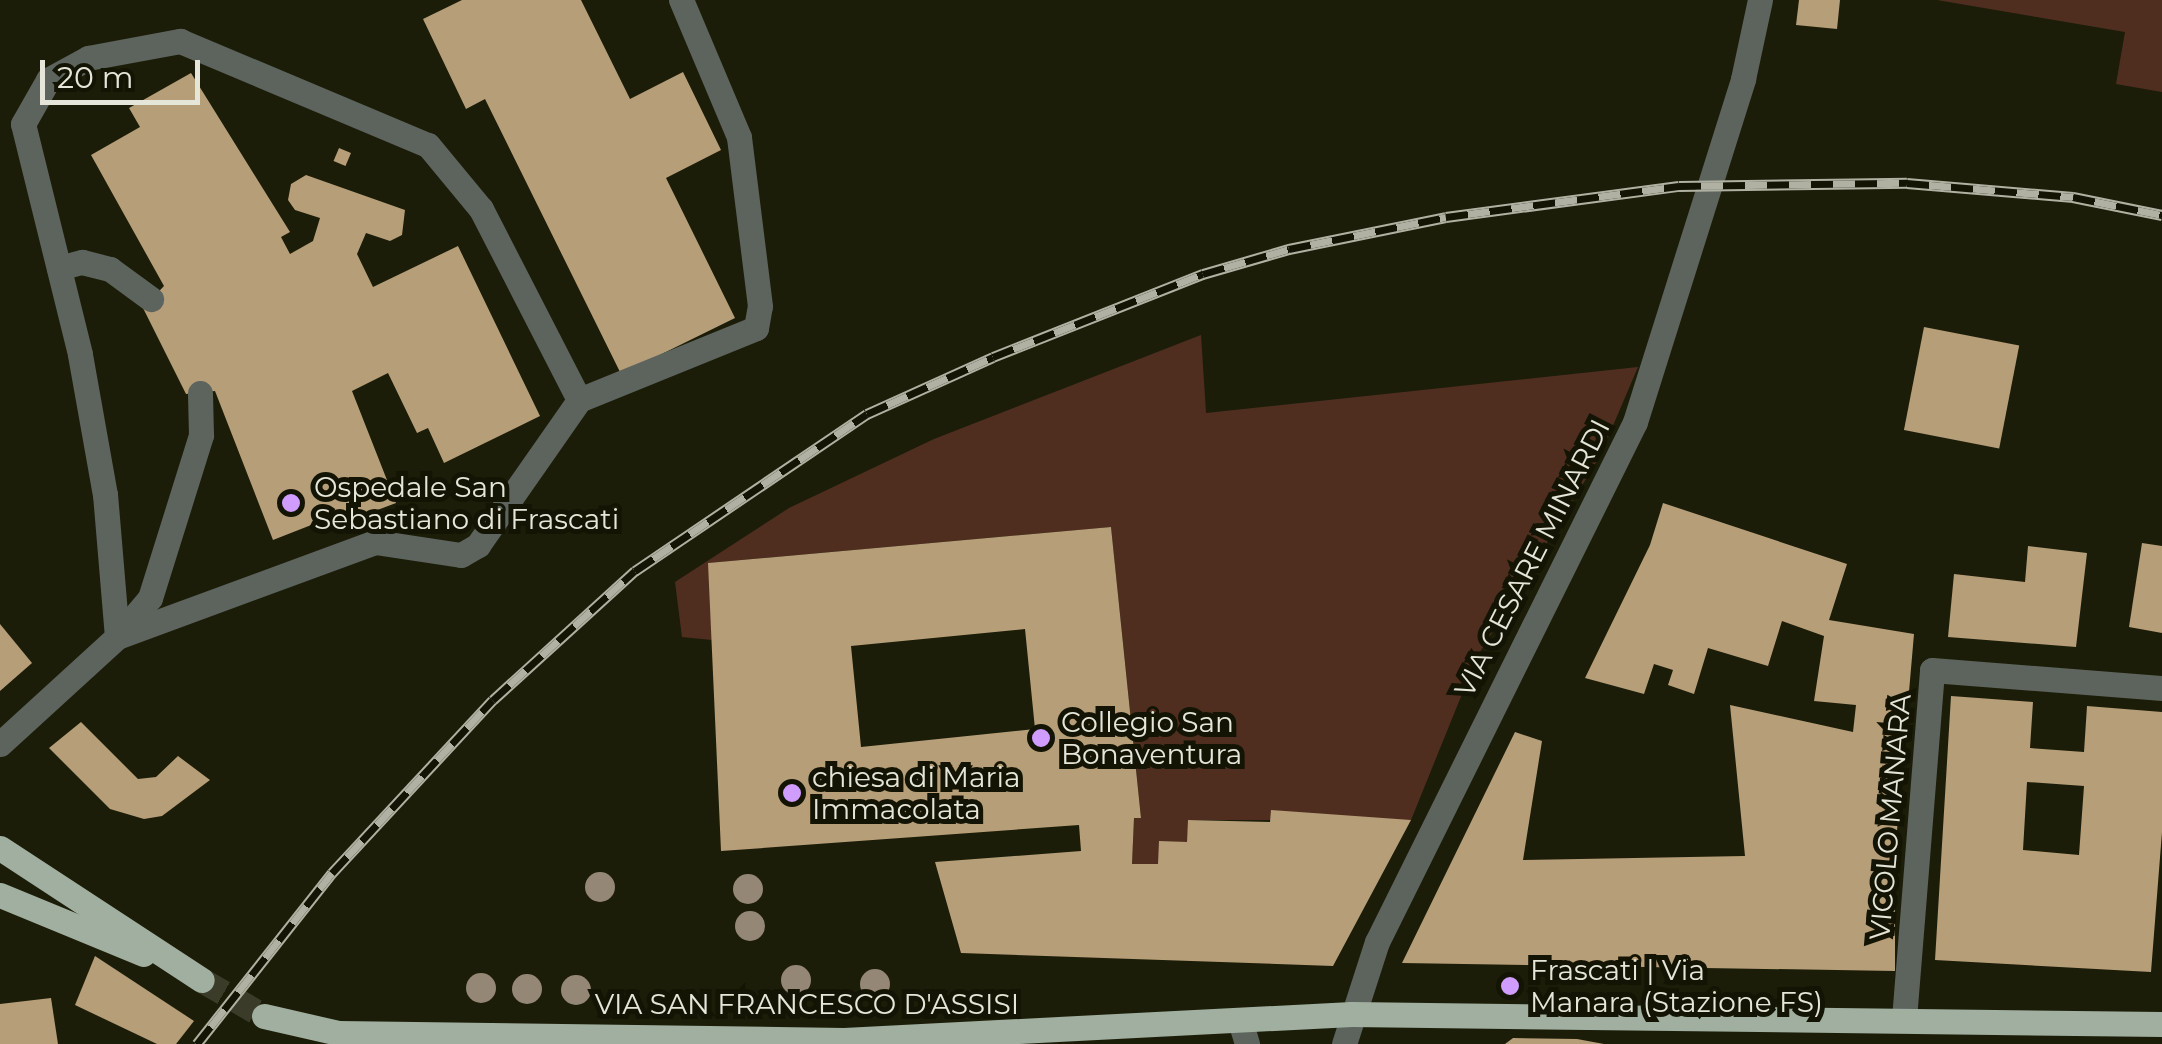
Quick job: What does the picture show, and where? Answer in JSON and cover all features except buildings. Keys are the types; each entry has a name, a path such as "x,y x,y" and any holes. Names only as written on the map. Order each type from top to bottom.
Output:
{"main road":[{"path":"0,848 192,974 68,928 0,895"},
{"name":"VIA SAN FRANCESCO D'ASSISI","path":"264,1016 338,1033 844,1040 1244,1034 1351,1014 2162,1024"}],"street":[{"path":"118,636 375,542 461,555 478,545 579,400 751,333 759,321 739,137 681,0"},
{"name":"VIA CESARE MINARDI","path":"1344,1044 1377,942 1463,760 1636,422 1743,78 1760,0"},
{"path":"118,636 104,495 58,268 23,124 48,80 88,58 180,40 428,145 481,210 579,400"},
{"path":"58,268 82,262 110,269 150,299"},
{"path":"0,744 118,636 150,598 201,435 200,393"},
{"name":"VICOLO MANARA","path":"1904,1019 1932,670 2162,688"}],"shaded area":[{"path":"1937,0 2162,0 2162,92 2116,84 2125,32"},
{"path":"1201,335 1206,413 1638,367 1600,456 1477,657 1411,820 1189,820 1187,842 1158,864 1132,864 1134,818 1141,817 1111,527 709,563 712,640 682,637 675,582 789,508 934,439"}],"tunnel":[{"path":"202,980 264,1016"}],"railway":[{"path":"197,1044 332,873 493,700 635,571 867,414 993,357 1203,274 1289,249 1446,217 1679,186 1907,183 2073,197 2162,215"}],"place":[{"name":"Ospedale San Sebastiano di Frascati","path":"291,503"},
{"name":"Collegio San Bonaventura","path":"1041,738"},
{"name":"chiesa di Maria Immacolata","path":"792,793"},
{"name":"Frascati | Via Manara (Stazione FS)","path":"1510,986"}]}
